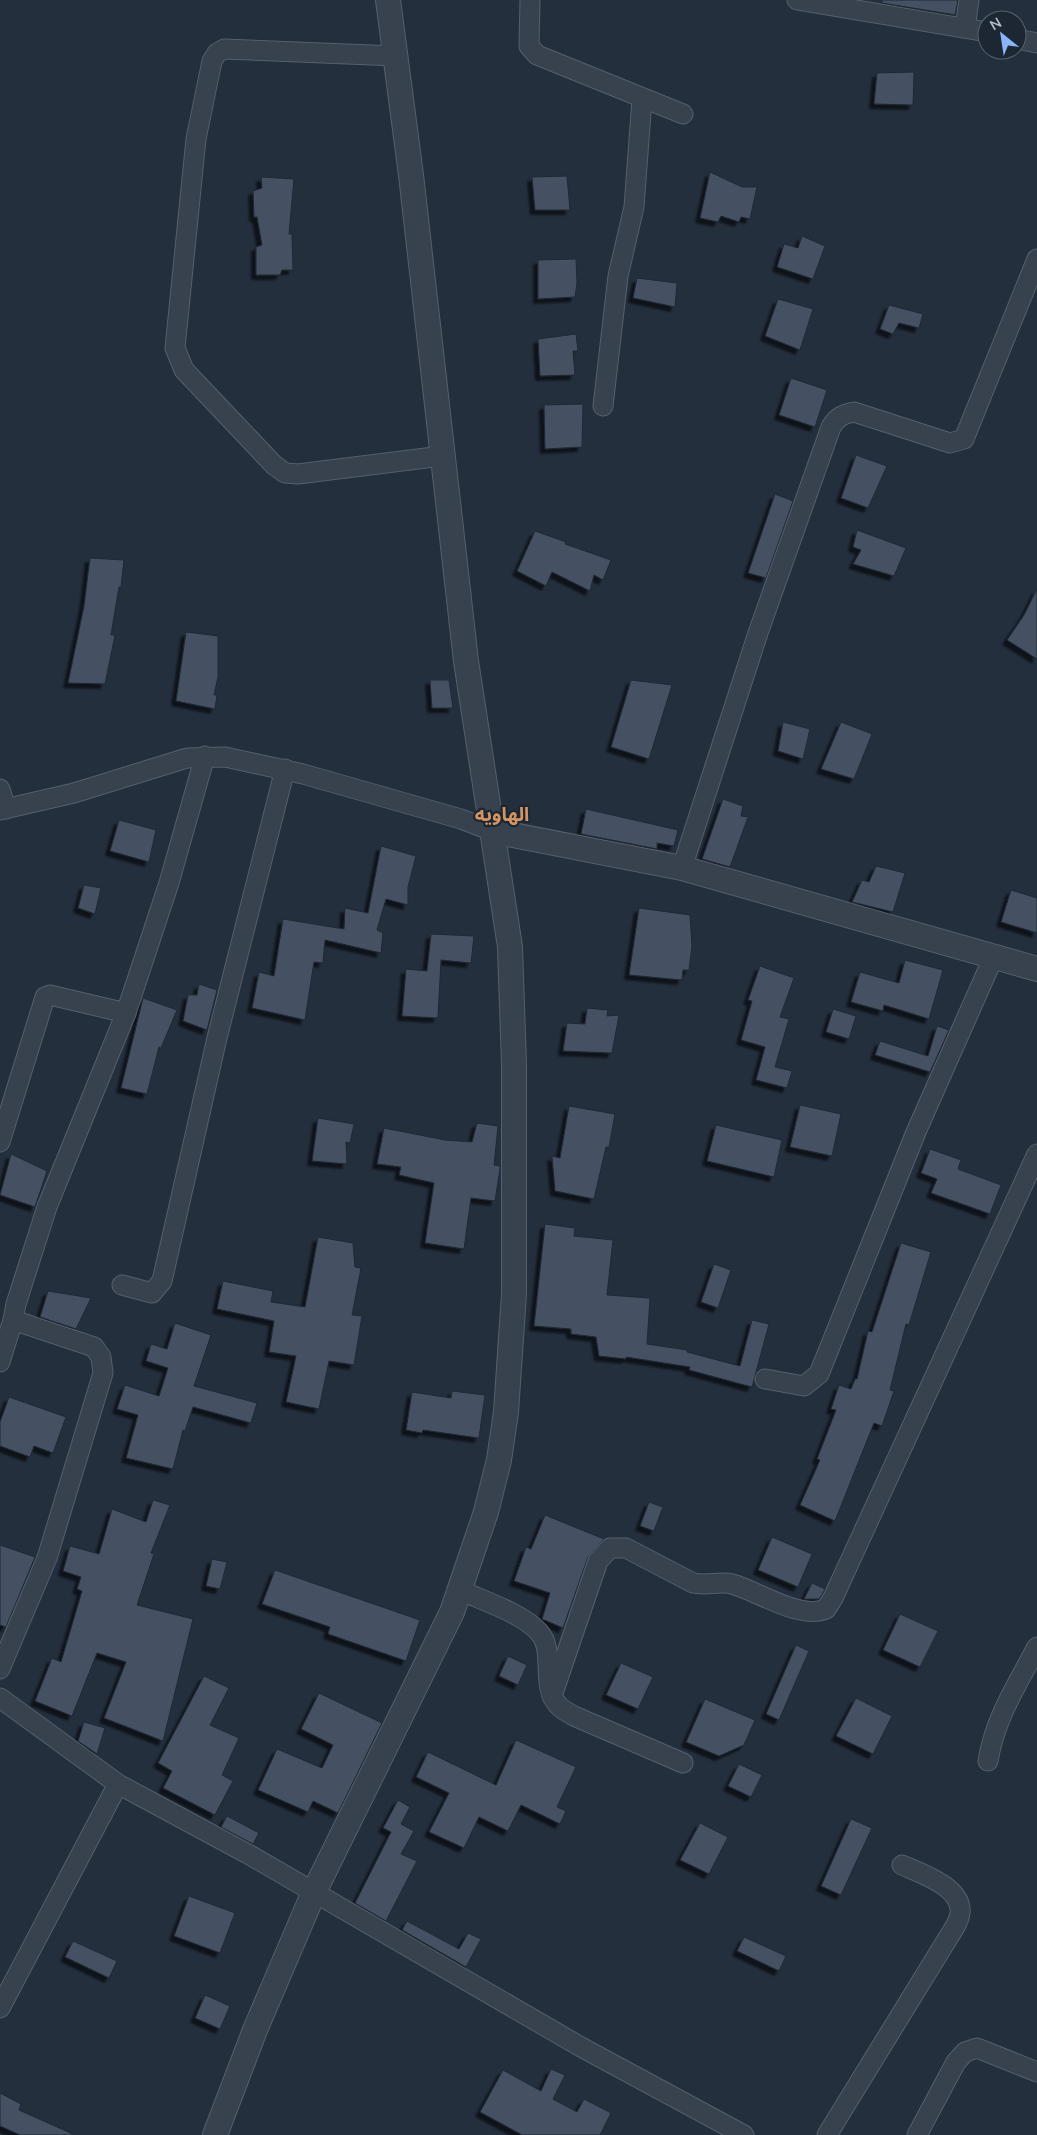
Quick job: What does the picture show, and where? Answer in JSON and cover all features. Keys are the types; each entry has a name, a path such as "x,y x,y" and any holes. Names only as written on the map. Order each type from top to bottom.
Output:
{"street":[{"path":"215,2135 255,2030 314,1892 415,1690 460,1590 486,1512 499,1460 506,1412 514,1294 514,1065 510,948 466,661 388,0"},
{"path":"530,0 529,46 537,55 683,114"},
{"path":"796,0 977,30"},
{"path":"965,28 969,0"},
{"path":"396,56 224,49 217,53 212,61 196,138 174,348 184,370 274,465 285,473 298,474 442,456"},
{"path":"603,406 618,276 624,243 634,207 642,99"},
{"path":"682,868 758,633 831,427 836,419 846,413 854,412 950,443 964,439 1037,259"},
{"path":"0,1362 16,1304 47,1207 126,1013 166,892 205,756"},
{"path":"0,789 3,809 74,793 187,758 205,756 237,758 285,769 461,819 492,831 682,868 1037,969"},
{"path":"122,1285 152,1293 162,1281 217,1038 285,769"},
{"path":"765,1379 804,1386 819,1374 916,1132 994,956"},
{"path":"0,1142 45,997 50,995 126,1013"},
{"path":"552,1696 598,1561 610,1548 626,1548 693,1584 705,1586 732,1584 758,1596 809,1612 818,1612 826,1609 833,1598 1037,1154"},
{"path":"0,1669 47,1558 104,1373 101,1357 94,1347 13,1320"},
{"path":"460,1590 526,1621 540,1633 546,1644 547,1674 552,1696 558,1706 574,1716 683,1763"},
{"path":"988,1761 992,1737 1000,1717 1037,1647"},
{"path":"0,1698 118,1784 314,1892 581,2046 744,2135"},
{"path":"0,2008 8,1981 118,1784"},
{"path":"827,2135 948,1938 960,1914 960,1906 945,1886 902,1865"},
{"path":"917,2135 956,2062 965,2052 977,2048 1037,2072"}],"building":[{"path":"882,0 958,0 955,15 882,3"},
{"path":"914,72 913,105 874,104 877,73"},
{"path":"710,172 742,187 757,187 750,219 741,217 739,222 721,216 718,222 700,218"},
{"path":"567,176 570,210 535,210 532,177"},
{"path":"261,177 294,179 289,234 292,234 293,270 282,270 280,275 256,275 256,247 262,245 257,217 254,217 253,191 262,188"},
{"path":"802,236 825,246 813,279 777,267 784,244 798,248"},
{"path":"576,259 577,283 575,297 538,299 538,260"},
{"path":"637,278 677,283 675,307 633,298"},
{"path":"778,299 813,309 800,350 765,336"},
{"path":"889,305 923,314 919,328 899,323 893,334 880,329"},
{"path":"576,334 578,351 573,351 575,375 540,376 538,339"},
{"path":"791,378 827,390 815,427 779,415"},
{"path":"583,404 582,447 545,449 544,405"},
{"path":"856,455 887,466 868,508 841,498"},
{"path":"775,494 793,501 766,578 748,573"},
{"path":"857,530 906,548 894,576 853,564 861,550 853,547"},
{"path":"535,531 611,560 603,580 594,575 590,591 552,572 546,586 517,571"},
{"path":"90,558 124,560 121,587 119,587 111,635 115,635 105,684 68,683 84,606"},
{"path":"1037,589 1037,659 1007,640 1024,615"},
{"path":"186,632 218,636 218,677 214,695 217,695 215,709 176,701"},
{"path":"430,680 449,680 453,708 432,708"},
{"path":"631,680 672,685 649,759 611,747"},
{"path":"783,722 810,729 803,759 778,751"},
{"path":"841,722 872,734 854,779 821,769"},
{"path":"723,799 743,806 741,816 748,817 730,867 702,859"},
{"path":"586,809 678,830 674,846 657,843 657,849 581,834"},
{"path":"119,820 156,830 149,862 110,851"},
{"path":"381,846 416,856 408,887 408,905 386,899 377,930 383,933 381,953 325,940 323,963 314,962 305,1020 252,1008 259,972 274,976 283,919 344,929 345,908 368,913"},
{"path":"876,866 905,873 893,912 852,902 862,880 869,882"},
{"path":"84,885 101,888 95,914 78,908"},
{"path":"1011,890 1037,898 1037,933 1001,922"},
{"path":"639,908 690,915 692,946 689,970 683,970 682,980 629,975"},
{"path":"431,934 474,936 471,963 441,960 438,1018 402,1016 406,969 427,971"},
{"path":"905,960 943,970 929,1019 884,1005 883,1011 851,1002 860,972 899,983"},
{"path":"760,966 794,978 780,1017 789,1019 775,1067 792,1071 787,1088 756,1080 765,1047 741,1040 752,1001 748,1000"},
{"path":"199,984 217,990 207,1030 183,1021 188,995 197,995"},
{"path":"143,998 177,1010 161,1048 159,1047 147,1094 121,1088"},
{"path":"587,1008 608,1010 607,1016 619,1015 612,1053 563,1051 567,1023 585,1024"},
{"path":"833,1009 856,1016 849,1039 826,1032"},
{"path":"937,1026 949,1030 930,1072 875,1055 880,1041 928,1056"},
{"path":"800,1105 841,1114 832,1156 790,1147"},
{"path":"569,1106 615,1114 609,1147 606,1147 594,1199 555,1191 552,1156 560,1158"},
{"path":"318,1118 354,1124 350,1143 346,1142 347,1164 312,1161"},
{"path":"477,1123 498,1126 494,1165 500,1166 500,1169 495,1201 471,1198 464,1249 425,1243 434,1183 399,1175 401,1167 377,1164 384,1128 445,1140 472,1142"},
{"path":"716,1125 782,1140 774,1177 707,1161"},
{"path":"930,1149 961,1160 958,1169 1001,1185 990,1214 931,1193 937,1179 921,1173"},
{"path":"11,1154 47,1171 35,1207 0,1195"},
{"path":"545,1224 575,1228 574,1236 613,1240 607,1295 650,1298 647,1344 687,1350 687,1352 740,1366 752,1320 769,1324 752,1387 689,1370 690,1367 626,1357 626,1359 599,1356 596,1337 571,1334 571,1329 534,1326"},
{"path":"318,1237 353,1243 355,1267 361,1268 352,1315 362,1316 354,1365 329,1361 319,1409 286,1402 296,1356 269,1352 274,1321 217,1309 223,1281 273,1291 271,1302 305,1307"},
{"path":"901,1243 931,1252 909,1325 906,1324 890,1390 894,1391 882,1426 874,1423 835,1521 800,1505 820,1460 817,1459 836,1410 831,1409 839,1385 851,1389 855,1379 857,1379 868,1331 872,1332"},
{"path":"714,1264 731,1270 718,1308 701,1302"},
{"path":"48,1291 91,1298 76,1329 40,1317"},
{"path":"175,1323 211,1335 194,1386 257,1403 251,1423 193,1407 185,1431 183,1430 173,1469 126,1458 138,1415 117,1409 125,1385 159,1396 168,1368 146,1361 151,1344 167,1349"},
{"path":"452,1391 485,1395 479,1438 423,1430 422,1433 406,1430 412,1392 451,1398"},
{"path":"9,1397 66,1417 53,1453 34,1446 30,1457 0,1446 0,1422"},
{"path":"153,1500 170,1505 151,1553 154,1554 137,1605 193,1619 163,1741 104,1718 126,1662 97,1653 72,1716 35,1701 52,1658 61,1662 82,1591 77,1589 81,1577 63,1571 70,1546 99,1554 112,1509 146,1522"},
{"path":"649,1502 663,1507 654,1531 640,1526"},
{"path":"545,1515 604,1539 588,1557 563,1628 542,1619 550,1593 514,1581 526,1547 531,1549"},
{"path":"772,1537 812,1554 798,1587 758,1570"},
{"path":"0,1545 35,1557 6,1627 0,1625"},
{"path":"212,1559 227,1562 220,1589 206,1586"},
{"path":"275,1570 420,1620 406,1661 328,1634 330,1627 262,1604"},
{"path":"812,1583 825,1589 819,1599 804,1599"},
{"path":"900,1614 938,1631 920,1667 883,1650"},
{"path":"796,1645 809,1651 779,1720 766,1714"},
{"path":"508,1656 527,1665 518,1685 499,1676"},
{"path":"621,1663 653,1677 638,1709 606,1695"},
{"path":"204,1676 229,1688 210,1725 239,1738 222,1775 233,1781 215,1815 163,1788 172,1771 158,1763"},
{"path":"319,1693 382,1723 338,1813 313,1801 308,1812 258,1790 277,1749 322,1768 333,1745 301,1729"},
{"path":"856,1698 892,1716 873,1754 836,1736"},
{"path":"705,1699 755,1720 744,1745 719,1756 686,1742"},
{"path":"84,1722 105,1728 97,1754 78,1741"},
{"path":"516,1740 576,1767 557,1807 566,1811 560,1824 521,1805 508,1831 479,1817 464,1848 429,1832 449,1793 416,1777 428,1752 496,1785"},
{"path":"739,1764 762,1775 751,1797 728,1786"},
{"path":"398,1800 410,1807 401,1824 414,1831 401,1854 417,1861 386,1921 355,1903 391,1832 383,1828"},
{"path":"227,1816 259,1833 253,1844 221,1827"},
{"path":"851,1819 872,1828 841,1895 821,1886"},
{"path":"700,1823 728,1837 709,1874 680,1860"},
{"path":"189,1896 235,1913 220,1953 174,1936"},
{"path":"407,1921 459,1949 468,1933 481,1939 466,1967 402,1930"},
{"path":"744,1937 786,1956 779,1971 737,1951"},
{"path":"73,1941 117,1961 109,1978 65,1957"},
{"path":"205,1995 230,2006 220,2029 195,2018"},
{"path":"551,2069 565,2075 553,2099 577,2112 584,2099 611,2113 600,2135 522,2135 480,2112 503,2070 541,2091"},
{"path":"0,2093 21,2104 19,2110 75,2135 20,2135 0,2126"}],"district":[{"name":"الهاويه","path":"502,814"}]}
